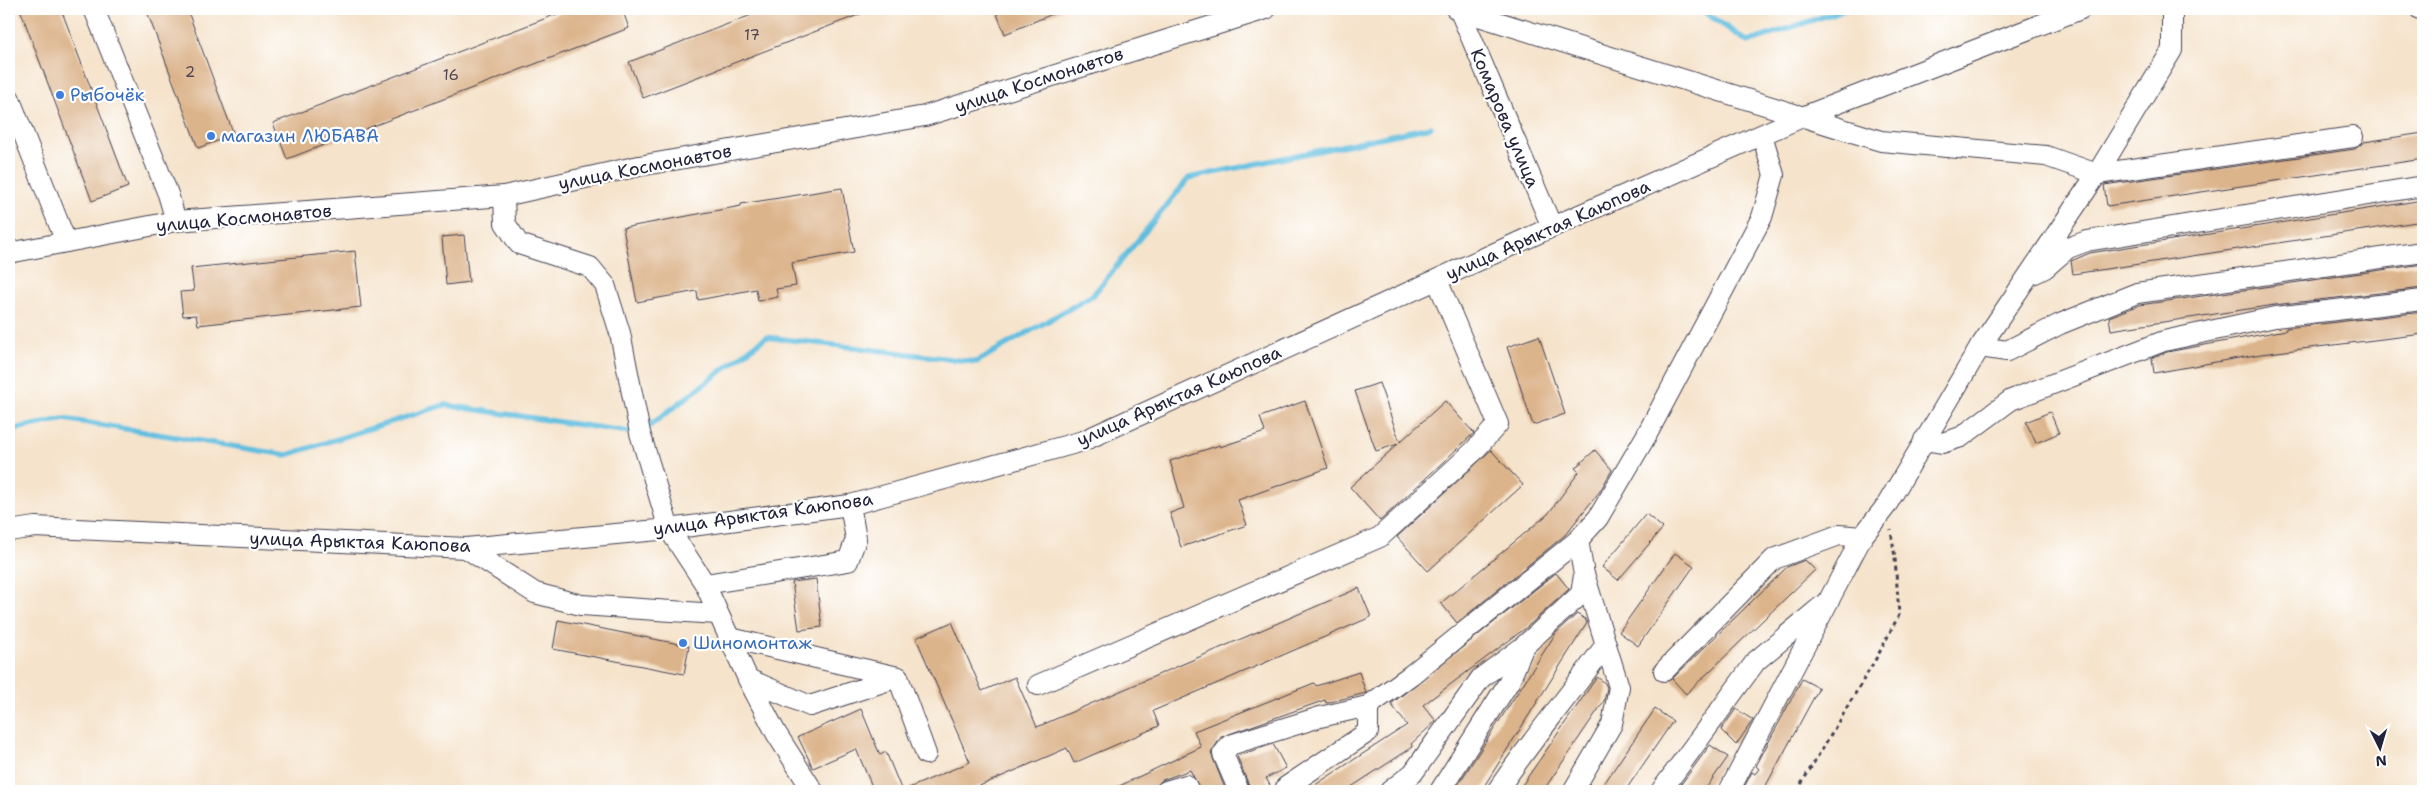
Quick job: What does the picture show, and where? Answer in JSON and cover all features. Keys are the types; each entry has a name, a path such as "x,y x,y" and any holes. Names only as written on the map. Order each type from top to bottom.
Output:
{"street":[{"path":"94,9 168,194 176,221"},
{"name":"улица Космонавтов","path":"9,253 176,221 504,196 639,166 925,116 1266,9"},
{"path":"1458,9 1881,141 2046,156 2097,174 2353,137"},
{"name":"Комарова улица","path":"1458,9 1552,227"},
{"name":"улица Арыктая Каюпова","path":"9,531 35,527 466,548 670,529 850,505 1083,441 1552,227 1802,117 2081,9"},
{"path":"1729,791 1862,537 1886,506 1980,347 2097,174 2172,50 2172,9"},
{"path":"9,97 66,242"},
{"path":"1239,791 1223,754 1230,745 1320,717 1368,706 1419,669 1578,540 1598,518 1646,436 1762,217 1774,175 1762,135"},
{"path":"2027,277 2045,268 2068,248 2087,241 2423,186"},
{"path":"504,196 505,223 519,244 590,267 605,285 620,333 640,434 670,529 705,584 717,614 776,733 813,791"},
{"path":"1980,347 2007,351 2060,324 2137,293 2423,252"},
{"path":"1038,685 1380,537 1474,451 1498,424 1437,280"},
{"path":"1924,440 1942,443 1962,437 2011,400 2164,341 2275,317 2423,300"},
{"path":"705,584 848,562 856,539 850,505"},
{"path":"1664,671 1774,559 1839,535 1862,537"},
{"path":"1573,791 1612,724 1619,687 1584,575 1578,540"},
{"path":"466,548 535,593 580,605 717,614"},
{"path":"1390,791 1412,773 1481,678 1524,646 1581,594 1584,575"},
{"path":"1662,791 1756,660 1830,600"},
{"path":"730,638 898,677"},
{"path":"1497,791 1518,760 1578,685 1606,644"},
{"path":"1440,791 1509,682 1524,646"},
{"path":"748,679 810,706 898,677"},
{"path":"898,677 926,754"},
{"path":"1286,787 1368,732 1368,706"},
{"path":"1166,791 1186,785 1189,791"}],"path":[{"path":"1796,791 1854,696 1899,615 1895,558 1886,506"}],"building":[{"path":"20,9 61,9 128,187 92,201"},
{"path":"146,9 187,9 234,135 198,148"},
{"path":"570,9 622,9 629,28 287,159 273,123"},
{"path":"767,9 871,10 643,98 629,62"},
{"path":"995,9 1064,9 1005,34"},
{"path":"2423,133 2423,159 2107,206 2104,185 2355,149 2364,142"},
{"path":"842,188 854,252 792,263 796,286 776,289 778,297 758,301 756,289 698,300 697,291 637,302 623,228 741,206 741,204"},
{"path":"2423,200 2423,221 2073,274 2071,261 2090,253"},
{"path":"464,235 469,282 446,285 442,237"},
{"path":"355,251 361,307 198,325 196,315 183,316 180,292 194,291 191,268"},
{"path":"2423,264 2423,288 2274,305 2111,330 2109,317 2140,305"},
{"path":"2423,312 2423,334 2261,354 2154,373 2152,358 2167,352 2286,330 2286,328"},
{"path":"1539,336 1565,414 1533,425 1507,347"},
{"path":"1379,383 1400,442 1445,401 1474,433 1380,521 1350,487 1398,444 1376,451 1355,391"},
{"path":"1305,401 1328,468 1238,500 1247,525 1181,547 1170,513 1184,508 1170,461 1265,432 1260,417"},
{"path":"2050,412 2059,433 2036,443 2026,422"},
{"path":"1491,450 1523,485 1428,571 1397,537"},
{"path":"1595,450 1612,470 1600,491 1565,535 1457,623 1441,603 1548,514 1579,472 1575,468"},
{"path":"1646,514 1663,528 1618,580 1602,567"},
{"path":"1675,553 1694,566 1638,646 1619,632"},
{"path":"1805,560 1815,570 1686,694 1672,679 1787,567"},
{"path":"1556,573 1569,589 1527,627 1423,705 1436,721 1411,744 1413,747 1345,791 1306,791 1407,725 1391,704"},
{"path":"816,579 822,627 799,630 792,582"},
{"path":"1359,588 1371,617 1153,711 1159,726 1074,763 1067,748 968,791 902,791 970,762 916,638 952,622 982,691 1015,677 1037,727"},
{"path":"1577,614 1585,619 1587,623 1481,791 1454,791 1556,633"},
{"path":"558,620 689,646 684,674 553,649"},
{"path":"1359,672 1366,693 1326,703 1325,700 1221,737 1211,753 1226,791 1201,791 1190,770 1162,780 1155,787 1146,791 1109,791 1201,747 1194,731 1314,683 1316,686"},
{"path":"1597,677 1605,683 1607,688 1604,701 1543,791 1518,791"},
{"path":"1802,679 1819,688 1763,791 1742,791 1752,772 1755,774 1759,769 1756,766"},
{"path":"861,709 880,755 886,752 902,791 874,791 856,749 813,768 798,737"},
{"path":"1655,709 1673,721 1625,791 1599,791"},
{"path":"1736,709 1753,720 1736,745 1721,730"},
{"path":"1273,744 1286,768 1266,778 1273,791 1251,791 1237,756"},
{"path":"1710,745 1728,757 1704,791 1676,791"}],"waterway":[{"path":"1700,9 1748,42 1846,9"},
{"path":"644,430 766,337 976,362 1093,295 1189,178 1431,127"},
{"path":"9,430 64,419 287,455 444,405 636,433"}],"place":[{"name":"Рыбочёк","path":"60,95"},
{"name":"магазин ЛЮБАВА","path":"211,136"},
{"name":"Шиномонтаж","path":"683,643"}]}
